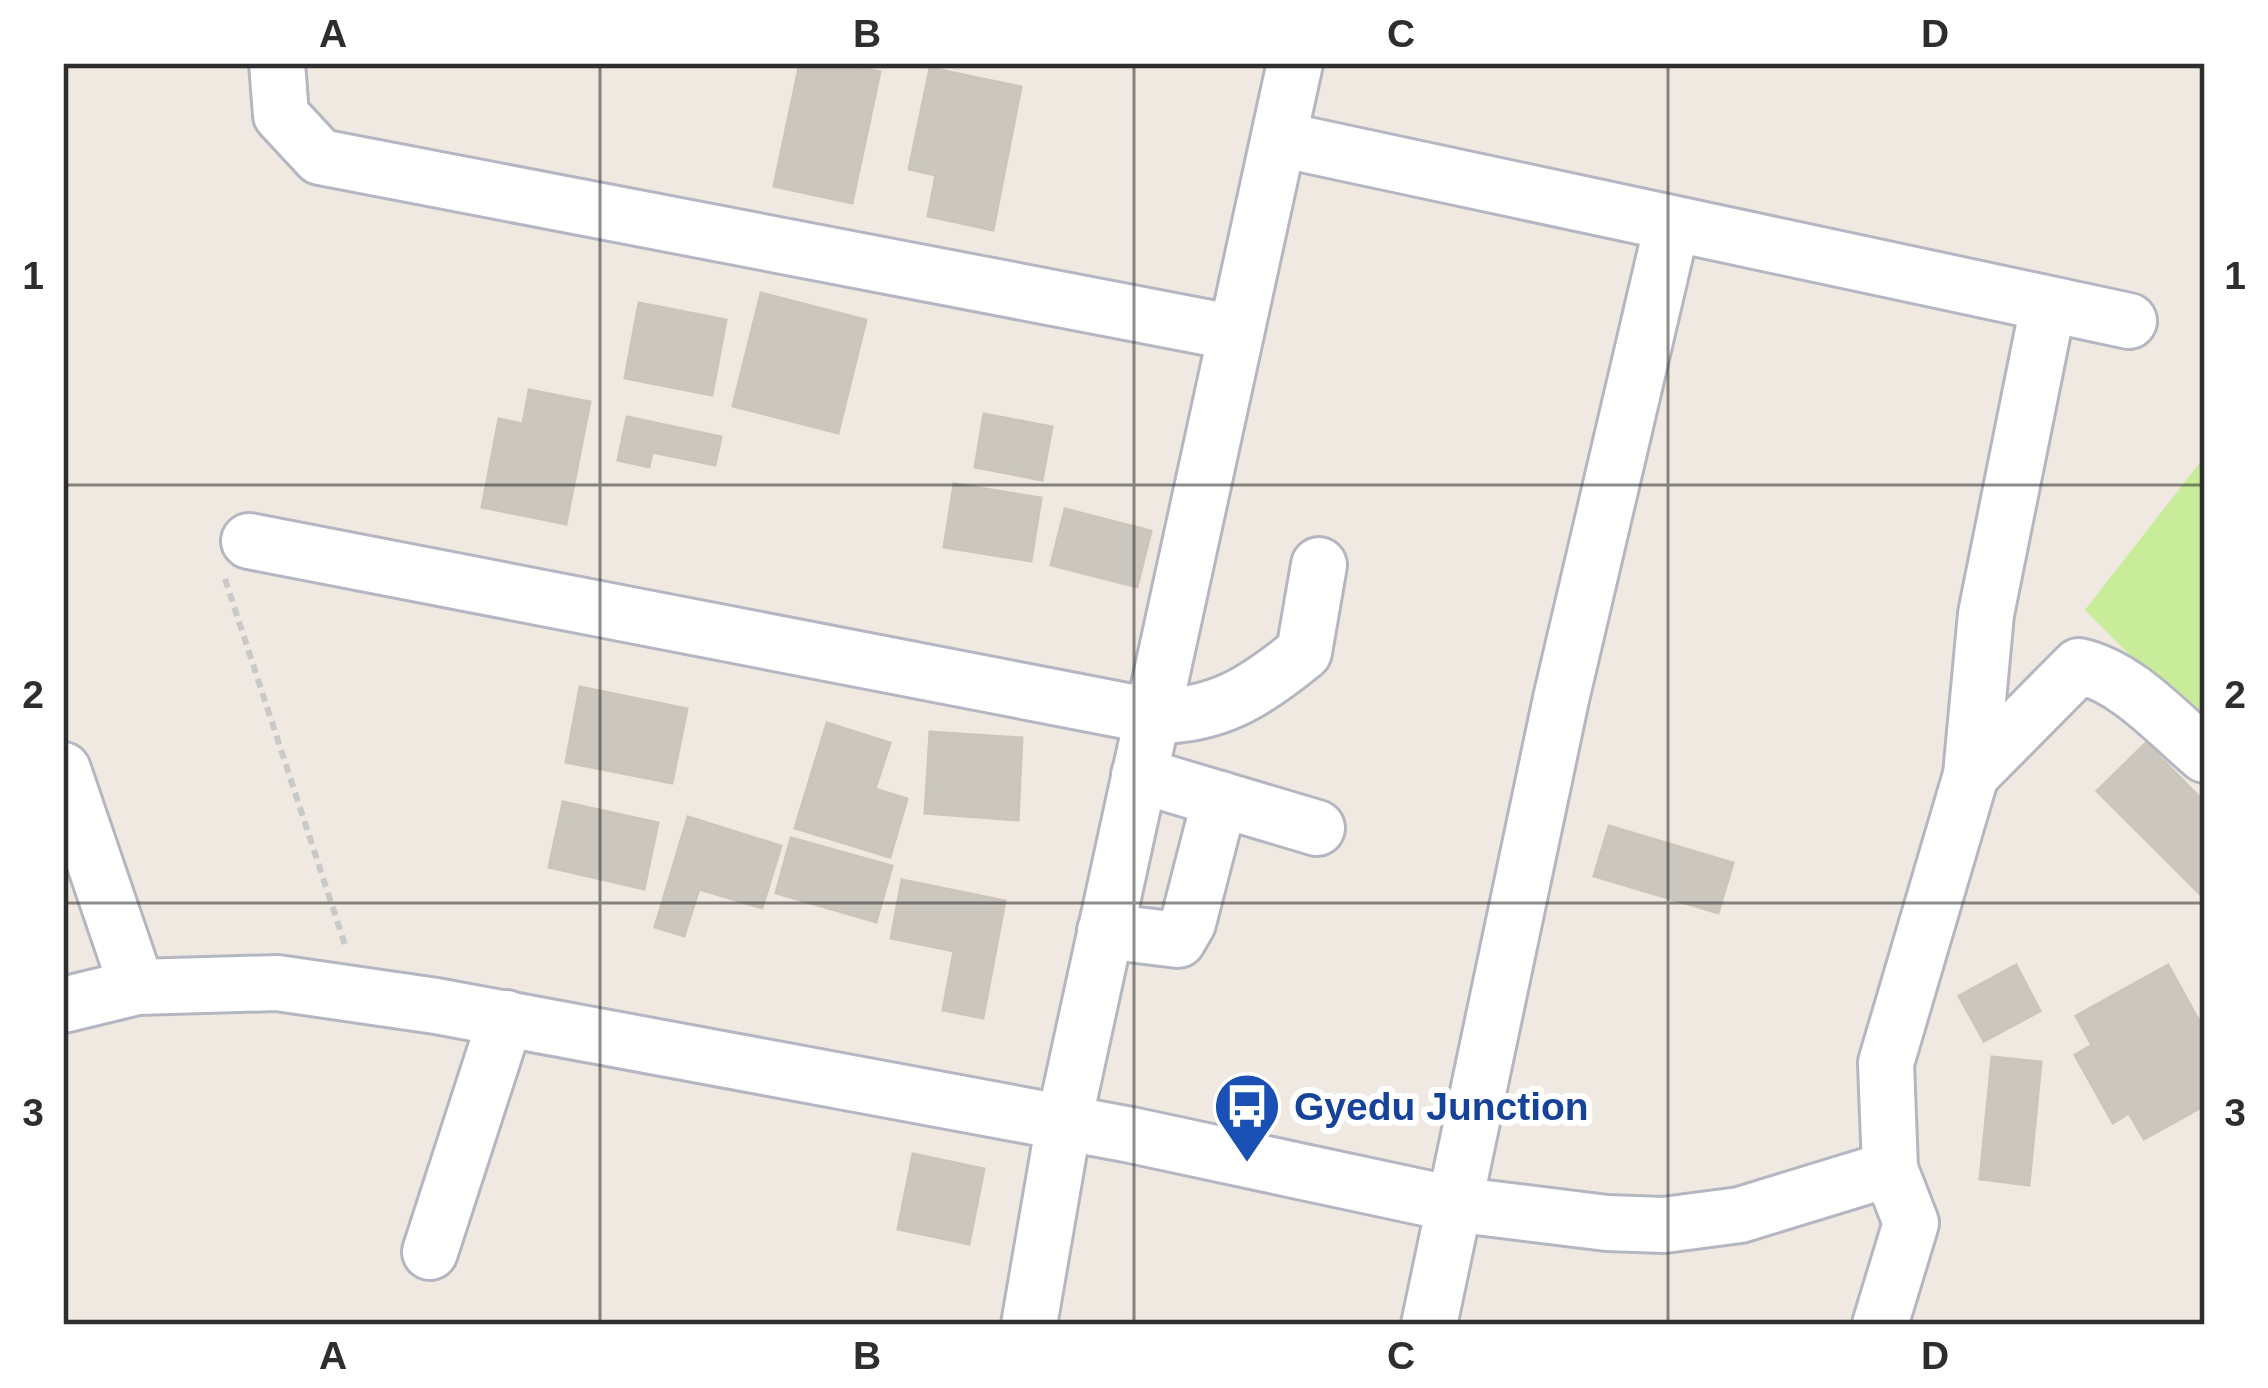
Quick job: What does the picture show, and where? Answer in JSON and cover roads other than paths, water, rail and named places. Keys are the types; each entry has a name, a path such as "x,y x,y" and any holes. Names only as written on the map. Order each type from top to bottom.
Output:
{"street":[{"path":"277,63 281,115 320,157 1236,334"},
{"path":"1029,1325 1064,1122 1294,63"},
{"path":"1279,139 2129,321"},
{"path":"1429,1325 1561,699 1672,225"},
{"path":"1880,1325 1911,1223 1890,1169 1886,1063 1971,776 1986,614 2048,306"},
{"path":"249,542 1152,716 1204,714 1232,703 1304,652 1319,566"},
{"path":"1971,776 2079,666 2102,671 2122,685 2205,755"},
{"path":"63,770 137,987"},
{"path":"1139,776 1317,828"},
{"path":"1105,931 1165,942 1183,934 1220,799"},
{"path":"63,1006 137,987 277,983 506,1018 1064,1122 1453,1204 1664,1225 1740,1215 1890,1169"},
{"path":"430,1252 506,1018"}],"place":[{"name":"Gyedu Junction","path":"1247,1165"}]}
